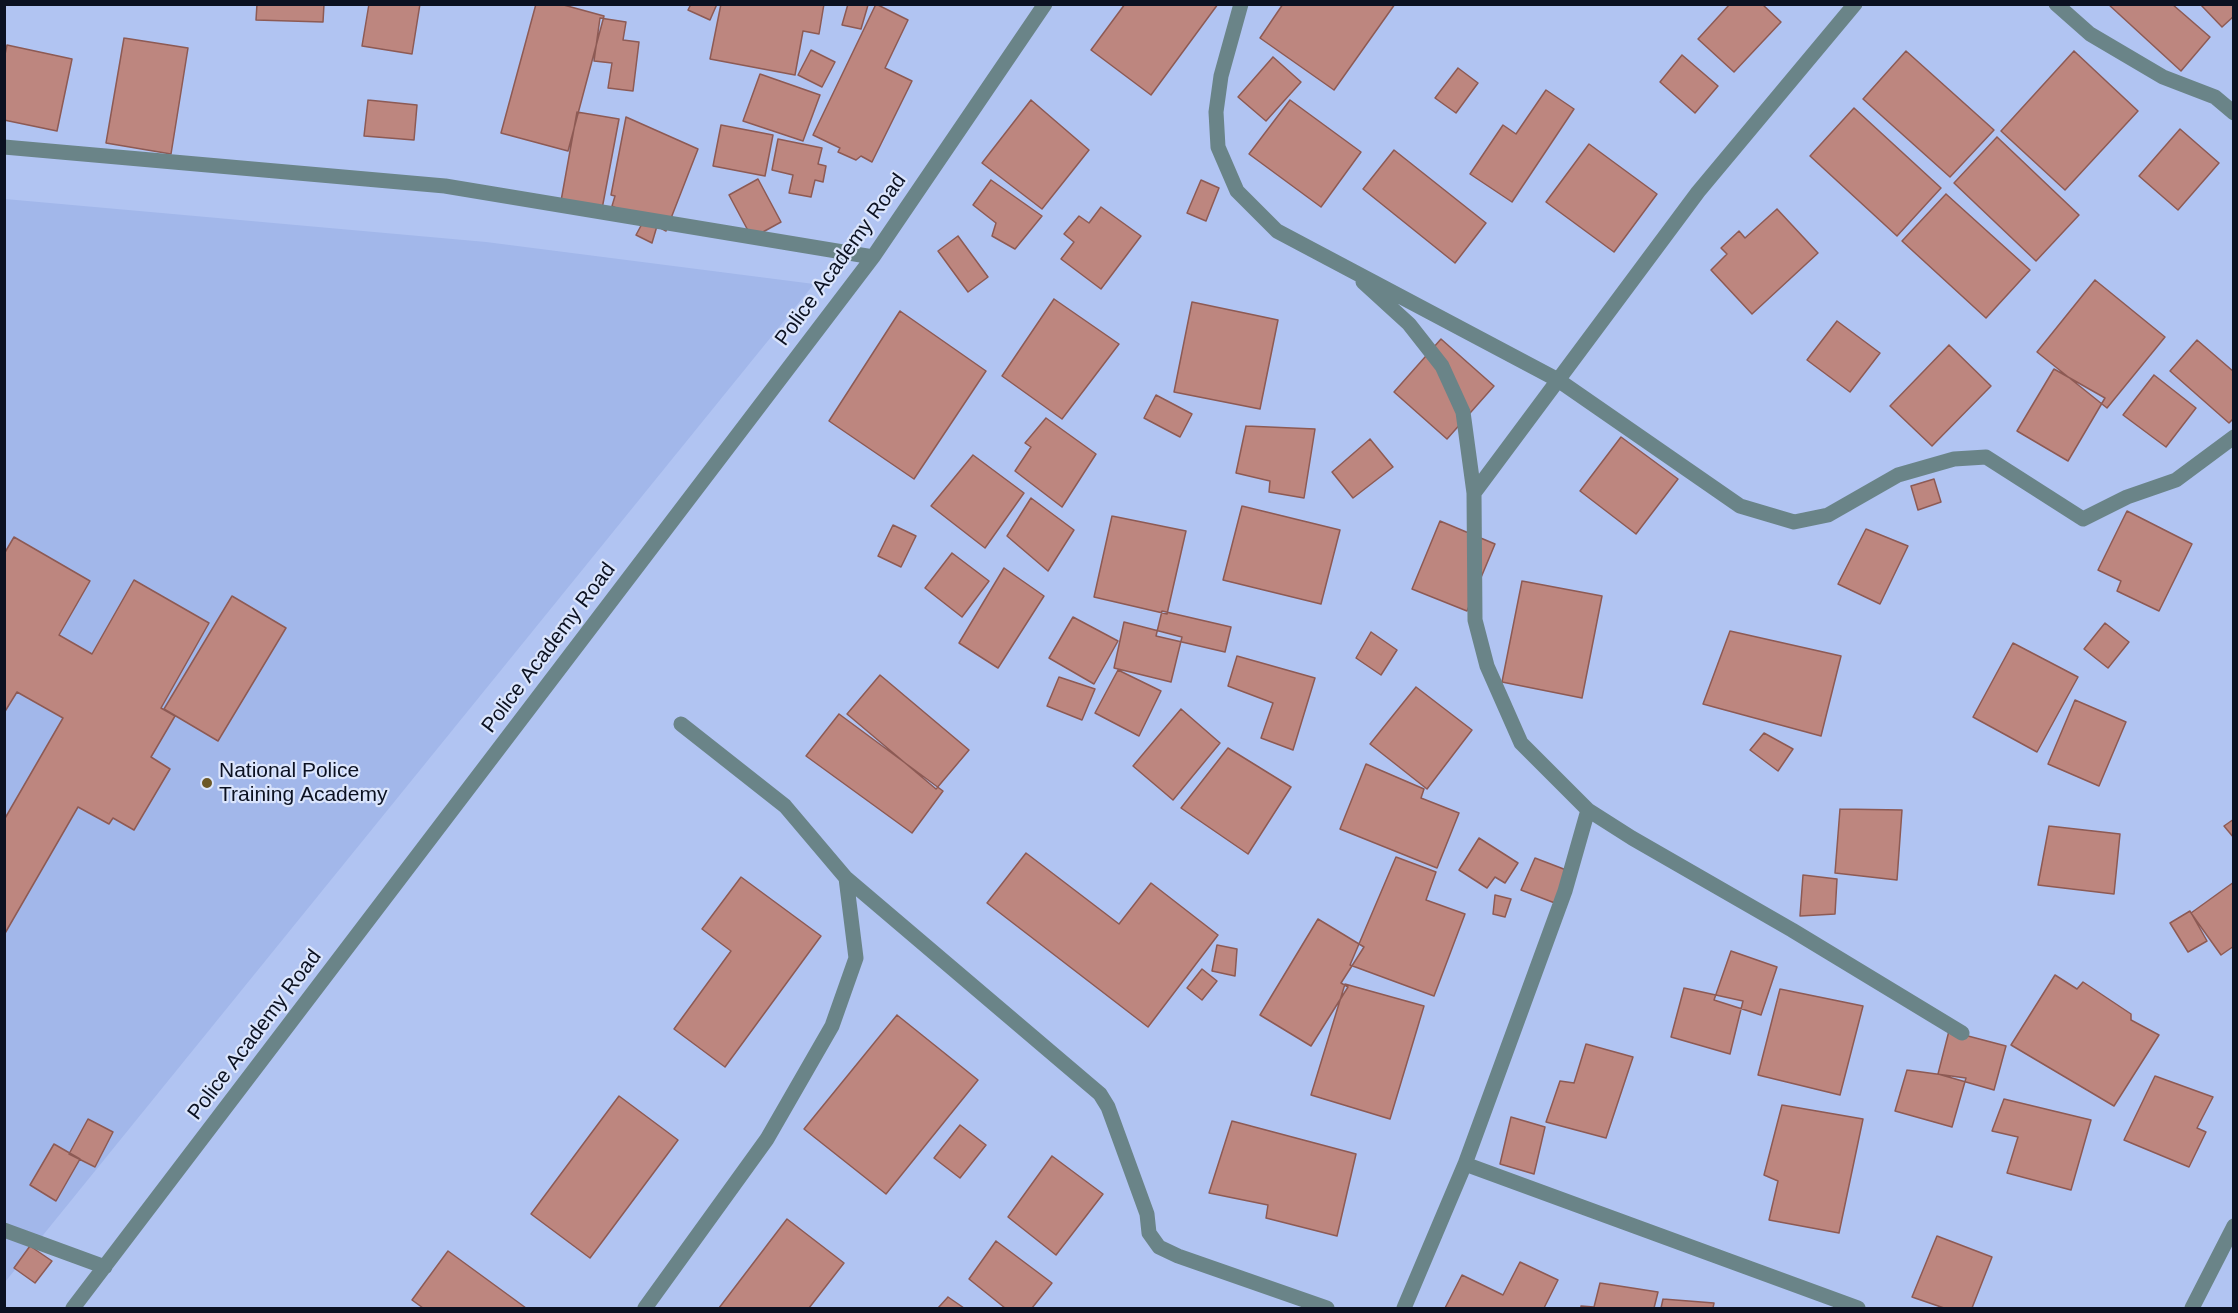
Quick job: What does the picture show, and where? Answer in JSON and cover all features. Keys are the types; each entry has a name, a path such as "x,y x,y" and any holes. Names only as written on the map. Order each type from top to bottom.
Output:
{"street":[{"name":"Police Academy Road","path":"73,1308 873,256 1045,4"},
{"path":"1240,4 1221,76 1216,112 1218,147 1237,191 1277,231 1558,380 1740,506 1794,522 1828,516 1898,475 1954,459 1986,457 2083,519 2127,497 2176,480 2234,437"},
{"path":"1474,493 1698,192 1855,4"},
{"path":"2056,4 2090,34 2163,77 2215,97 2234,113"},
{"path":"4,147 445,186 873,256"},
{"path":"1347,268 1409,324 1442,366 1462,412 1474,493 1475,620 1487,666 1521,743 1588,810 1962,1033"},
{"path":"681,724 785,806 846,878 1100,1094 1108,1107 1147,1215 1149,1233 1159,1247 1178,1256 1327,1308"},
{"path":"1404,1308 1465,1164 1565,891 1588,810"},
{"path":"645,1308 767,1139 832,1026 856,958 846,878"},
{"path":"1465,1164 1858,1308"},
{"path":"2192,1308 2234,1226"},
{"path":"4,1230 105,1267"}],"shaded area":[{"name":"National Police Training Academy","path":"5,199 486,242 814,284 5,1282"}],"building":[{"path":"257,4 324,4 323,22 256,20"},
{"path":"369,4 420,4 412,54 362,46"},
{"path":"536,4 560,4 604,16 568,151 501,133"},
{"path":"691,4 717,4 710,20 688,10"},
{"path":"721,4 824,4 819,34 803,31 795,75 710,59"},
{"path":"848,4 868,5 861,29 842,25"},
{"path":"876,4 908,20 885,68 912,81 872,162 861,156 856,160 838,152 840,148 813,135"},
{"path":"1125,4 1218,4 1151,95 1091,50"},
{"path":"1283,4 1395,4 1334,90 1260,38"},
{"path":"1730,4 1762,4 1781,22 1734,72 1698,39"},
{"path":"2108,4 2172,4 2210,37 2181,71"},
{"path":"2200,4 2234,4 2234,16 2222,27"},
{"path":"600,18 626,22 623,40 639,42 633,91 608,88 612,63 594,61"},
{"path":"124,38 188,48 171,154 106,143"},
{"path":"7,45 72,59 57,131 4,120 4,59"},
{"path":"811,50 835,62 822,87 798,75"},
{"path":"1906,51 1994,130 1950,177 1863,99"},
{"path":"2074,51 2138,111 2065,190 2001,131"},
{"path":"1682,55 1718,86 1695,113 1660,82"},
{"path":"1273,57 1301,82 1266,121 1238,97"},
{"path":"1458,68 1478,83 1456,113 1435,98"},
{"path":"760,74 820,95 803,141 743,121"},
{"path":"1546,90 1574,109 1512,202 1470,174 1503,125 1516,134"},
{"path":"368,100 417,105 414,140 364,136"},
{"path":"1031,100 1089,150 1042,209 982,163"},
{"path":"1290,100 1361,152 1321,207 1249,154"},
{"path":"1854,108 1941,188 1897,236 1810,156"},
{"path":"577,112 619,119 602,209 561,201"},
{"path":"626,117 698,149 666,231 657,226 652,243 636,235 643,222 612,206 615,196 611,195"},
{"path":"721,125 773,135 765,176 713,166"},
{"path":"2180,129 2219,163 2178,210 2139,176"},
{"path":"1997,137 2079,215 2036,261 1954,183"},
{"path":"778,139 822,148 818,164 826,166 823,182 815,180 811,197 789,193 793,175 772,170"},
{"path":"1589,144 1657,194 1614,252 1546,202"},
{"path":"1394,150 1486,223 1455,263 1363,189"},
{"path":"758,179 781,222 752,238 729,195"},
{"path":"991,180 1042,216 1015,249 992,236 996,223 973,205"},
{"path":"1201,180 1219,188 1206,221 1187,213"},
{"path":"1946,194 2030,270 1986,318 1902,241"},
{"path":"1101,207 1141,236 1101,289 1061,259 1074,242 1064,234 1079,216 1089,223"},
{"path":"1777,209 1818,253 1752,314 1711,270 1727,254 1721,248 1739,231 1745,238"},
{"path":"958,236 988,277 968,292 938,251"},
{"path":"2095,280 2165,337 2107,408 2037,352"},
{"path":"1054,299 1119,344 1062,419 1002,376"},
{"path":"1192,302 1278,320 1260,409 1174,392"},
{"path":"900,311 986,371 914,479 829,421"},
{"path":"1837,321 1880,353 1850,392 1807,360"},
{"path":"1441,339 1494,386 1447,439 1394,392"},
{"path":"2197,340 2234,372 2234,418 2229,423 2170,371"},
{"path":"1949,345 1991,386 1932,446 1890,406"},
{"path":"2054,369 2105,398 2068,461 2017,431"},
{"path":"2154,375 2196,408 2166,447 2123,415"},
{"path":"1156,395 1192,414 1180,437 1144,418"},
{"path":"1046,418 1096,454 1062,507 1015,471 1031,447 1025,443"},
{"path":"1246,426 1315,429 1304,498 1269,492 1270,481 1236,473"},
{"path":"1621,437 1678,479 1636,534 1580,491"},
{"path":"1370,439 1393,467 1353,498 1332,472"},
{"path":"973,455 1024,493 985,548 931,506"},
{"path":"1934,479 1941,502 1918,510 1911,486"},
{"path":"1031,498 1074,530 1048,571 1007,536"},
{"path":"1242,506 1340,530 1321,604 1223,580"},
{"path":"2127,511 2192,544 2159,611 2117,591 2121,581 2098,570"},
{"path":"1112,516 1186,531 1167,614 1094,597"},
{"path":"1440,521 1495,544 1467,611 1412,589"},
{"path":"893,525 916,536 901,567 878,556"},
{"path":"1866,529 1908,546 1880,604 1838,584"},
{"path":"14,537 90,581 59,635 92,654 134,580 209,623 161,708 175,716 151,757 170,769 134,830 113,818 109,824 78,807 4,935 4,820 63,718 17,692 4,713 4,554"},
{"path":"952,553 989,581 962,617 925,588"},
{"path":"1004,568 1044,596 998,668 959,643"},
{"path":"1522,581 1602,596 1582,698 1502,682"},
{"path":"232,596 286,628 218,741 164,709"},
{"path":"1162,611 1231,627 1225,652 1156,636"},
{"path":"1073,617 1118,641 1094,684 1049,658"},
{"path":"1124,622 1182,637 1171,682 1114,668"},
{"path":"2105,623 2129,642 2108,668 2084,649"},
{"path":"1730,631 1841,656 1821,736 1703,704"},
{"path":"1371,632 1397,650 1381,675 1356,658"},
{"path":"2013,643 2078,677 2037,752 1973,717"},
{"path":"1237,656 1315,678 1293,750 1261,738 1273,703 1228,686"},
{"path":"1118,670 1161,691 1139,736 1095,713"},
{"path":"880,675 969,750 936,789 847,714"},
{"path":"1059,677 1095,689 1082,720 1047,706"},
{"path":"1416,687 1472,730 1427,789 1370,744"},
{"path":"2075,700 2126,722 2099,786 2048,764"},
{"path":"1181,709 1220,743 1173,800 1133,766"},
{"path":"839,714 943,791 912,833 806,756"},
{"path":"1764,733 1793,749 1778,771 1750,750"},
{"path":"1228,748 1291,787 1248,854 1181,808"},
{"path":"1366,764 1424,789 1421,798 1459,813 1437,868 1340,829"},
{"path":"1840,809 1902,810 1897,880 1835,873"},
{"path":"2234,819 2234,838 2224,826"},
{"path":"2049,826 2120,834 2114,894 2038,885"},
{"path":"1479,838 1518,863 1505,883 1495,877 1487,888 1459,870"},
{"path":"1026,853 1119,924 1151,883 1218,935 1148,1027 987,903"},
{"path":"1396,857 1436,872 1426,900 1465,914 1434,996 1350,965"},
{"path":"1535,858 1574,873 1560,905 1521,890"},
{"path":"1803,875 1837,879 1835,914 1800,916"},
{"path":"741,877 821,936 725,1067 674,1029 731,951 702,929"},
{"path":"2234,882 2234,946 2221,955 2191,913"},
{"path":"1495,895 1511,899 1505,917 1493,914"},
{"path":"2190,911 2207,941 2188,952 2170,923"},
{"path":"1318,919 1364,947 1341,983 1348,987 1311,1046 1260,1015"},
{"path":"1217,945 1237,949 1235,976 1212,971"},
{"path":"1731,951 1777,967 1761,1015 1714,1000"},
{"path":"1202,969 1217,981 1202,1000 1187,988"},
{"path":"2055,975 2077,989 2083,982 2131,1014 2131,1020 2159,1035 2114,1106 2011,1045"},
{"path":"1345,984 1424,1006 1390,1119 1311,1095"},
{"path":"1684,988 1743,1001 1730,1054 1671,1037"},
{"path":"1780,989 1863,1006 1840,1095 1758,1075"},
{"path":"897,1015 978,1080 886,1194 804,1129"},
{"path":"1949,1031 2006,1046 1994,1090 1938,1074"},
{"path":"1586,1044 1633,1057 1606,1138 1546,1122 1560,1081 1574,1083"},
{"path":"1907,1070 1966,1078 1952,1127 1895,1111"},
{"path":"2155,1076 2213,1097 2197,1128 2206,1132 2189,1167 2124,1140"},
{"path":"619,1096 678,1140 590,1258 531,1214"},
{"path":"2004,1099 2091,1120 2071,1190 2007,1173 2018,1137 1992,1131"},
{"path":"1782,1105 1863,1119 1839,1233 1769,1220 1778,1181 1764,1175"},
{"path":"1511,1117 1545,1127 1534,1174 1500,1164"},
{"path":"88,1119 113,1132 95,1167 69,1154"},
{"path":"1232,1121 1356,1154 1337,1236 1266,1218 1268,1205 1209,1193"},
{"path":"960,1125 986,1145 960,1178 934,1158"},
{"path":"54,1144 80,1159 56,1201 30,1185"},
{"path":"1052,1156 1103,1194 1056,1255 1008,1217"},
{"path":"787,1219 844,1263 809,1308 719,1308"},
{"path":"1937,1236 1992,1257 1972,1308 1944,1308 1912,1297"},
{"path":"996,1241 1052,1283 1032,1308 1005,1308 969,1279"},
{"path":"30,1246 52,1261 35,1283 14,1268"},
{"path":"448,1251 526,1308 423,1308 412,1300"},
{"path":"1520,1262 1558,1280 1544,1308 1445,1308 1462,1275 1503,1295"},
{"path":"1600,1283 1658,1292 1654,1308 1581,1308 1581,1306 1594,1307"},
{"path":"948,1297 964,1308 938,1308"},
{"path":"1663,1299 1714,1303 1713,1308 1661,1308"}],"place":[{"name":"National Police Training Academy","path":"207,783"}]}
